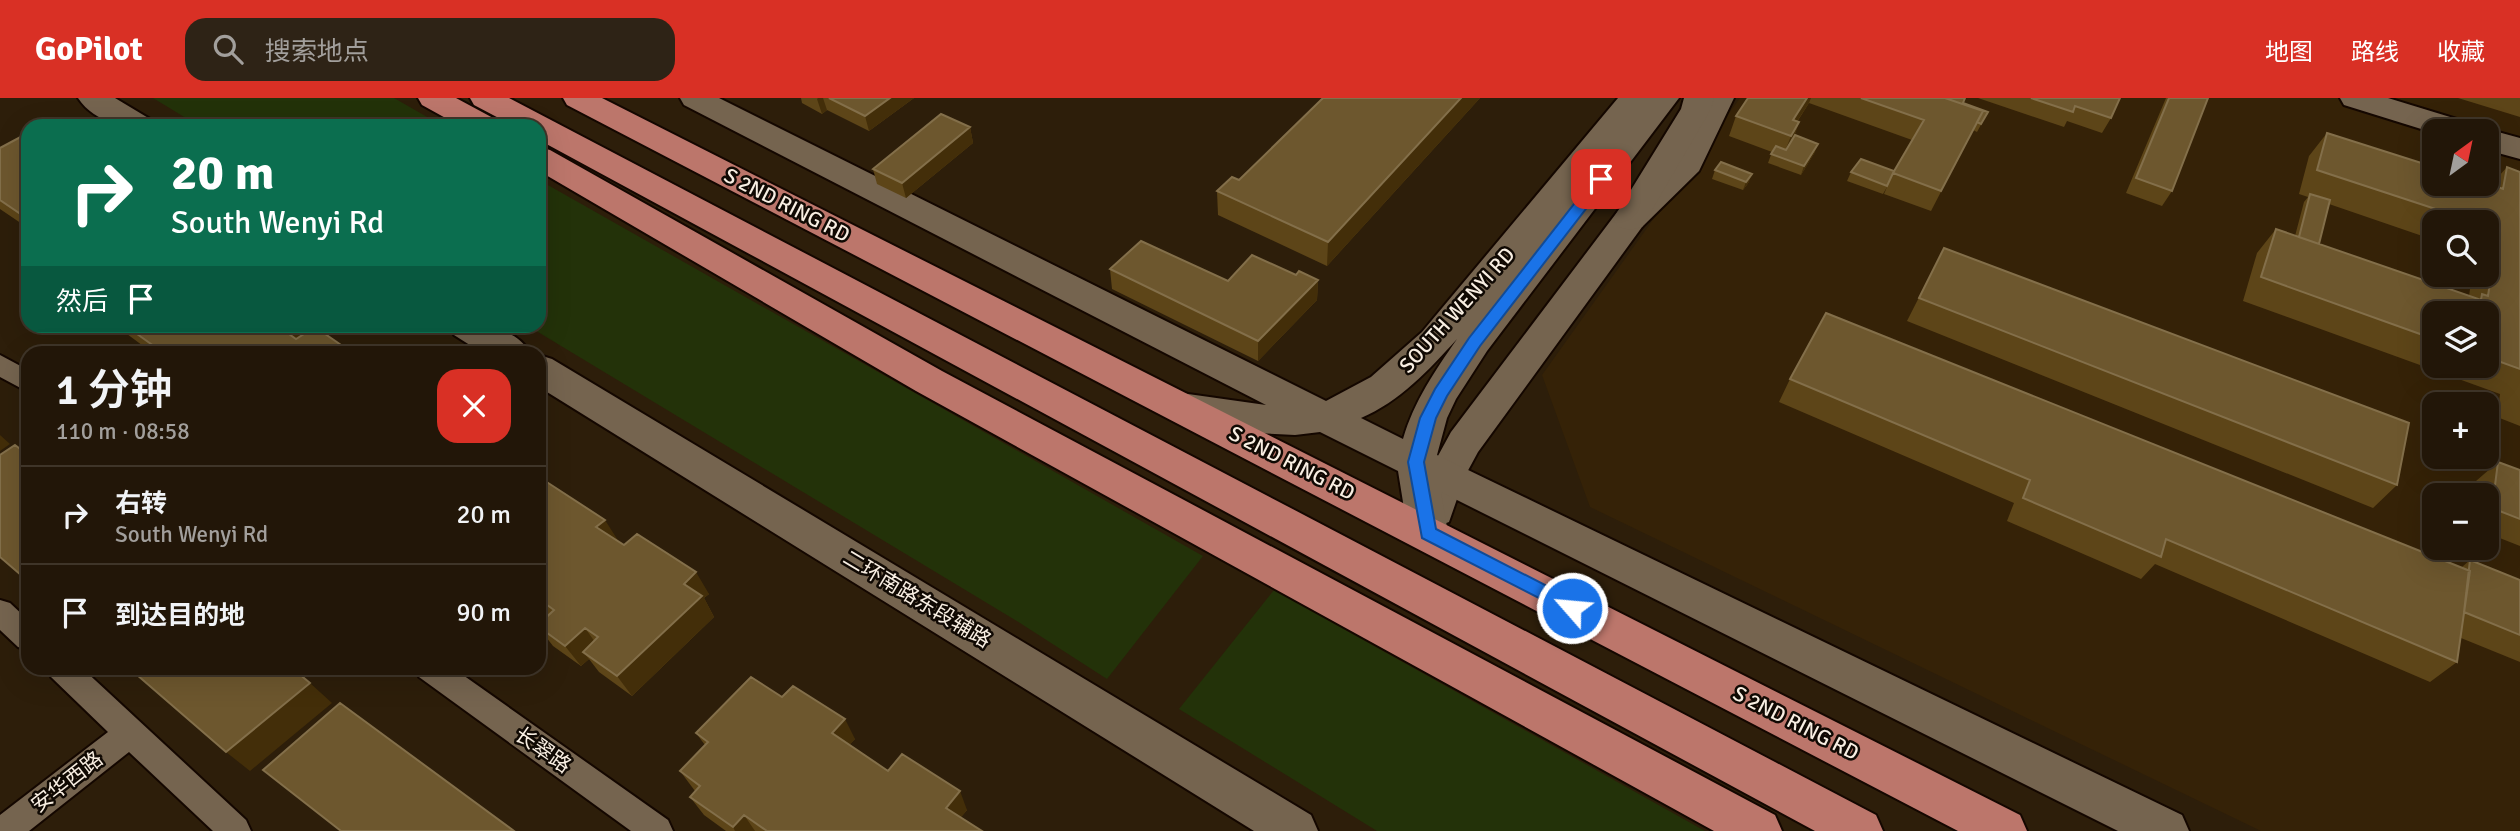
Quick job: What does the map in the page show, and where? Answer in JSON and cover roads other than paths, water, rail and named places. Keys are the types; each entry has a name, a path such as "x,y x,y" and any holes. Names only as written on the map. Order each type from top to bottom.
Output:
{"highway":[{"path":"433,98 471,119"},
{"path":"485,98 525,119"},
{"name":"S 2ND RING RD","path":"578,98 2004,831"},
{"path":"546,130 1860,831"},
{"path":"546,162 929,381 1759,831"}],"main road":[{"path":"93,98 128,119"},
{"path":"695,98 1325,417 2166,831"},
{"name":"SOUTH WENYI RD","path":"1181,407 1240,417 1325,417 1359,405 1401,374 1464,306 1634,98"},
{"name":"SOUTH WENYI RD","path":"1431,469 1428,418 1440,393 1474,342 1664,98"},
{"path":"1428,533 1431,469 1464,442 1630,219 1696,109 1699,98"},
{"path":"1630,219 1688,164 1719,98"},
{"path":"2355,98 2423,119"},
{"path":"2499,143 2520,149"},
{"path":"478,333 500,346"},
{"name":"二环南路东段辅路","path":"546,373 1294,831"}],"lane":[{"path":"0,364 21,378"},
{"path":"0,612 21,632"},
{"path":"68,675 236,831"},
{"name":"长翠路","path":"439,675 657,831"},
{"name":"安华西路","path":"4,831 130,733"}]}
